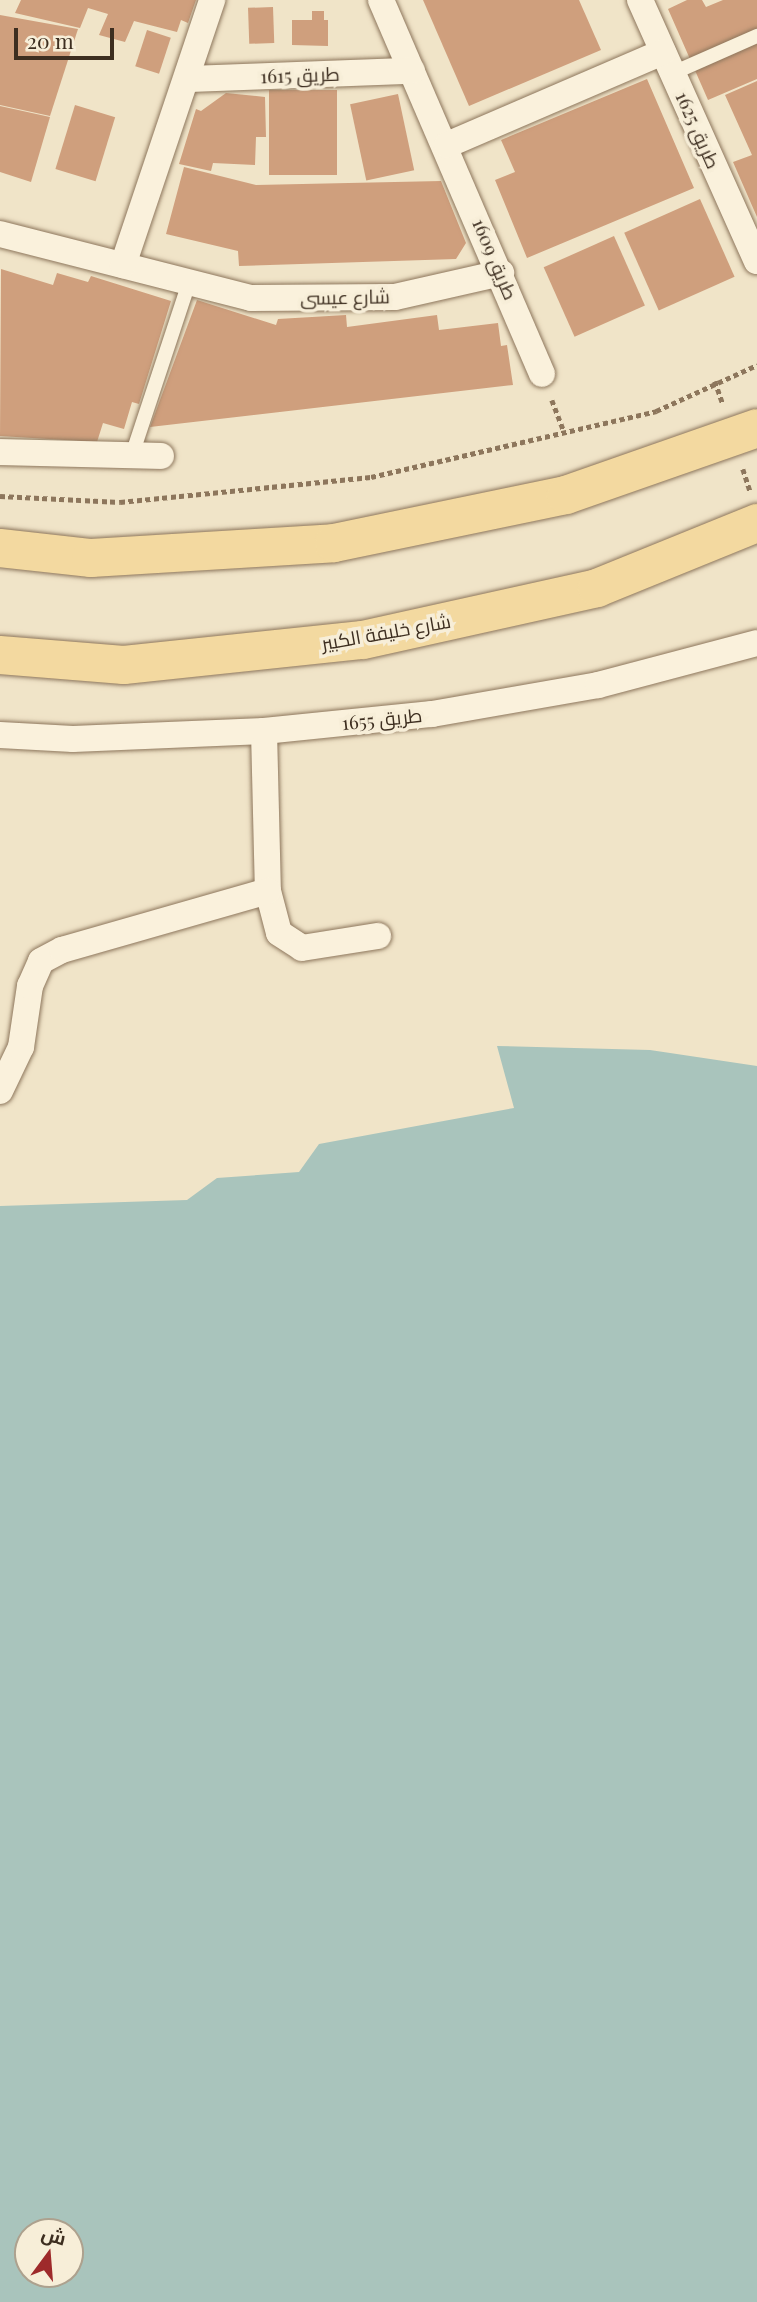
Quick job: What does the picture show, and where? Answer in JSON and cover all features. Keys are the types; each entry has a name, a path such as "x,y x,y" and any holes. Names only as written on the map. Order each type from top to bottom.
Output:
{"main road":[{"path":"0,548 91,558 334,543 566,495 746,434"},
{"name":"شارع خليفة الكبير","path":"0,655 124,665 363,640 597,589 755,512"}],"street":[{"path":"123,265 188,79 212,0"},
{"name":"طريق 1609","path":"382,0 447,145 542,374"},
{"name":"طريق 1625","path":"640,0 757,261"},
{"path":"447,145 668,62"},
{"name":"طريق 1615","path":"188,79 412,71"},
{"name":"شارع عيسى","path":"0,233 251,298 395,297 501,273"},
{"path":"0,452 161,456"},
{"name":"طريق 1655","path":"0,735 73,739 264,731 432,714 598,685 757,643"},
{"path":"264,731 268,891 279,933 292,946 302,948 378,936"},
{"path":"0,1090 21,1047 30,986 41,961 62,950 268,891"}],"lane":[{"path":"668,62 757,36"},
{"path":"132,455 189,283"}],"path":[{"path":"0,496 120,502 371,477 656,411 757,365"},
{"path":"746,434 755,512"}],"water":[{"path":"497,1046 650,1050 757,1066 757,2302 0,2302 0,1206 187,1200 217,1178 299,1172 319,1144 514,1108"}],"building":[{"path":"21,0 196,0 188,23 181,20 177,32 134,21 125,42 99,35 108,14 88,8 80,28 15,13"},
{"path":"423,0 579,0 601,50 469,106"},
{"path":"687,0 702,0 706,7 723,0 757,0 757,79 708,100 668,9"},
{"path":"273,7 274,43 249,44 248,8"},
{"path":"312,11 324,11 324,20 328,20 328,46 292,45 292,20 312,20"},
{"path":"0,15 78,29 50,116 0,105"},
{"path":"147,30 171,38 159,74 135,66"},
{"path":"647,79 694,188 527,258 495,180 515,172 501,140"},
{"path":"757,81 757,217 733,162 752,155 725,95"},
{"path":"269,90 337,90 337,175 269,175"},
{"path":"226,93 265,97 266,137 256,137 255,165 213,163 211,171 179,164 196,109 201,111"},
{"path":"398,94 414,170 366,180 350,104"},
{"path":"75,105 115,117 96,181 55,169"},
{"path":"0,106 50,117 31,182 0,172"},
{"path":"184,167 256,185 441,181 466,243 456,259 239,266 238,251 166,234"},
{"path":"700,199 735,277 659,310 624,233"},
{"path":"614,236 645,305 575,337 544,267"},
{"path":"1,269 53,285 57,273 88,282 91,276 171,301 139,404 132,402 124,429 103,423 97,442 0,436"},
{"path":"197,300 276,325 278,319 346,315 347,327 437,315 439,330 498,323 501,346 507,345 513,385 150,427"}]}
